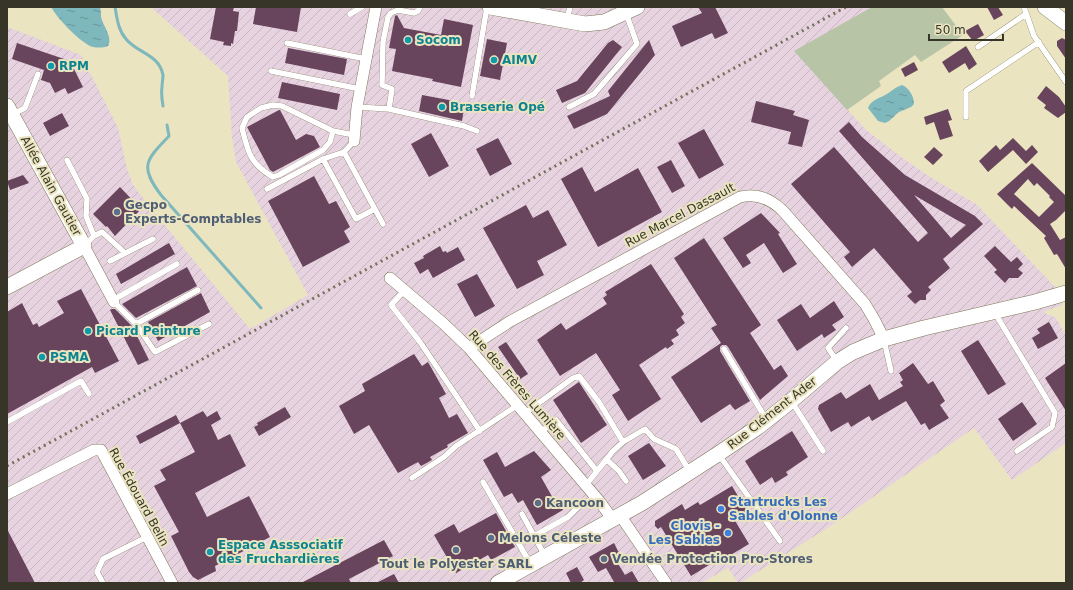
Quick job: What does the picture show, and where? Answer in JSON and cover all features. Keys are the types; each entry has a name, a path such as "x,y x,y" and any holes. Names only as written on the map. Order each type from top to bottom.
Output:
{"street":[{"path":"354,138 360,89 376,7"},
{"path":"488,7 568,14 585,24 604,22 632,10"},
{"path":"1046,7 1066,23"},
{"name":"Allée Alain Gautier","path":"9,110 89,241 114,301"},
{"name":"Rue Marcel Dassault","path":"470,348 509,322 740,197 747,195 769,200 783,211 865,304 884,339"},
{"name":"Allée Alain Gautier","path":"7,287 89,241"},
{"name":"Rue des Frères Lumière","path":"390,278 470,348 595,497 617,518 666,583"},
{"name":"Rue Clément Ader","path":"498,583 617,518 718,454 767,420 837,362 853,352 884,339 1066,293"},
{"name":"Rue Édouard Belin","path":"7,494 94,450 101,450 172,583"}],"lane":[{"path":"350,14 362,7"},
{"path":"389,109 392,89 382,85 383,42 388,17 391,13 398,10 414,13 418,11 420,7"},
{"path":"472,96 488,7"},
{"path":"1024,7 1034,36 1066,82"},
{"path":"569,107 594,94 637,44 632,10"},
{"path":"978,47 1026,14"},
{"path":"966,117 966,92 1039,42"},
{"path":"287,43 366,59"},
{"path":"271,71 360,89"},
{"path":"9,110 25,108 38,74"},
{"path":"267,189 323,159 344,152 354,138 333,131 282,106 272,104 261,108 247,117 242,128 252,160 260,170 273,177 322,150 330,142 333,131"},
{"path":"357,107 389,109 464,126 477,131"},
{"path":"344,152 383,224"},
{"path":"323,159 356,219 375,209"},
{"path":"67,160 87,199 86,216 89,241 102,232 125,253"},
{"path":"110,261 153,239"},
{"path":"177,264 114,301 136,324 155,352 209,324"},
{"path":"136,324 198,290"},
{"path":"405,290 391,305 420,342 480,431"},
{"path":"995,312 1055,413 1052,427 1017,451"},
{"path":"837,362 828,348 846,328"},
{"path":"884,339 891,372"},
{"path":"724,349 767,420"},
{"path":"412,478 444,457 456,446 480,431 579,376 599,402 623,442"},
{"path":"7,422 81,381 88,394"},
{"path":"791,401 823,451"},
{"path":"541,432 556,420 597,472"},
{"path":"586,485 606,459 623,442 646,429 654,439 676,449 690,472"},
{"path":"718,454 780,541"},
{"path":"606,459 616,467 626,481"},
{"path":"483,482 531,565"},
{"path":"534,536 568,517 577,508 595,497"},
{"path":"522,514 545,556"},
{"path":"103,583 97,572 103,559 147,537"}],"shaded area":[{"path":"151,7 872,7 795,52 866,130 930,177 976,204 1056,288 1062,305 1043,312 1056,318 1066,336 1066,443 1012,480 974,428 832,525 740,583 738,583 728,568 701,583 7,583 7,27 81,55 118,128 127,169 133,185 250,329 308,295 236,162 232,137 228,76"}],"green space":[{"path":"872,7 942,7 963,35 921,62 915,55 879,81 881,86 847,110 794,51"}],"water":[{"path":"51,7 100,7 101,17 109,39 108,46 94,47 79,39 58,17"},
{"path":"902,85 911,93 914,104 911,107 899,112 885,123 878,121 868,108 869,105"}],"building":[{"path":"216,7 234,7 233,11 239,12 237,31 235,31 233,44 231,43 231,46 223,45 224,42 210,39"},
{"path":"256,7 301,7 297,32 253,24"},
{"path":"698,7 715,7 728,33 715,39 712,33 681,47 672,26 702,13"},
{"path":"987,7 998,7 1003,15 994,20"},
{"path":"397,15 404,28 441,35 444,19 473,25 461,87 432,81 433,79 392,71 396,49 389,48 395,16"},
{"path":"978,24 984,35 973,41 965,31"},
{"path":"1062,38 1066,40 1066,59 1057,46 1057,41"},
{"name":"AIMV","path":"487,39 507,43 500,80 480,76"},
{"path":"613,40 622,47 585,93 562,103 556,90 577,81 608,43"},
{"path":"649,40 655,55 607,114 574,129 567,116 610,96 608,91"},
{"name":"RPM","path":"17,43 70,61 83,87 68,94 65,88 55,93 50,83 41,80 44,70 12,59"},
{"path":"966,46 977,64 969,70 965,63 949,73 942,62"},
{"path":"288,48 347,59 344,75 285,63"},
{"path":"914,62 918,70 905,77 901,69"},
{"path":"282,82 340,94 337,110 278,98"},
{"path":"1046,86 1059,97 1066,107 1066,112 1058,118 1044,108 1046,105 1037,98"},
{"name":"Brasserie Opé","path":"422,95 465,103 462,121 419,111"},
{"path":"756,101 795,111 793,115 809,120 802,147 788,144 791,132 751,122"},
{"path":"948,109 952,120 948,121 953,136 940,140 934,122 926,125 924,117"},
{"path":"279,110 296,140 306,134 314,136 320,147 273,172 270,170 247,127"},
{"path":"62,113 69,126 50,136 43,123"},
{"path":"849,122 862,137 905,175 975,216 983,224 943,259 950,268 928,287 931,290 926,295 926,300 920,300 915,304 907,296 912,292 874,248 852,267 844,257 850,252 791,184 834,147 918,242 928,233 839,131","holes":["914,195 966,225 951,238"]},
{"path":"704,129 724,165 699,179 678,143"},
{"path":"431,133 449,166 429,177 411,144"},
{"path":"498,138 512,164 490,176 476,149"},
{"path":"1013,138 1026,151 1032,145 1038,152 1026,164 1013,150 988,172 979,161 996,145 1000,150"},
{"path":"934,147 943,155 933,165 924,157"},
{"path":"671,160 685,186 672,193 657,167"},
{"path":"1032,163 1066,196 1066,210 1050,224 1060,240 1066,237 1066,269 1057,254 1054,255 1044,238 1046,236 1014,206 1012,209 997,194","holes":["1028,179 1034,186 1037,183 1054,202 1039,217 1014,194"]},
{"path":"582,167 595,192 638,168 662,212 598,247 561,179"},
{"path":"23,175 29,183 10,190 7,181"},
{"path":"314,176 329,204 336,201 350,227 344,231 350,242 303,267 268,201"},
{"name":"Gecpo Experts-Comptables","path":"120,187 141,209 115,236 107,226 106,227 93,214"},
{"path":"526,205 533,218 548,210 567,245 537,261 544,275 517,289 483,228"},
{"path":"761,213 780,233 778,234 797,264 783,273 764,243 746,255 751,263 743,268 723,238"},
{"path":"704,238 761,325 750,333 774,370 781,365 788,376 760,400 728,347 726,345 722,345 720,347 720,351 750,401 735,410 730,404 701,423 671,377 721,343 711,328 717,325 674,258"},
{"path":"169,243 175,254 121,284 116,274"},
{"path":"440,246 443,252 446,251 447,253 458,247 465,260 433,278 428,269 420,274 414,263 424,258 423,256"},
{"path":"995,246 1011,262 1017,257 1023,264 1018,269 1023,273 1018,278 1009,278 1005,283 994,272 997,270 984,256"},
{"path":"651,264 684,314 681,317 685,323 676,330 679,335 671,340 674,344 667,349 666,347 639,365 661,399 628,421 612,395 620,390 596,353 560,376 537,340 561,323 566,330 607,304 603,298 607,295 605,292"},
{"path":"187,267 197,286 136,318 122,304"},
{"path":"477,274 495,306 475,317 457,284"},
{"path":"81,289 119,361 95,373 92,367 7,414 7,312 22,303 33,325 37,323 39,327 64,313 57,301"},
{"path":"201,293 210,312 158,341 148,322"},
{"path":"834,301 844,317 832,325 836,330 824,338 822,334 797,351 777,320 801,304 810,318"},
{"path":"115,309 132,326 149,360 138,365 110,310"},
{"path":"1049,322 1058,338 1038,349 1032,338 1040,333 1037,329"},
{"path":"978,340 1006,384 988,395 961,351"},
{"path":"506,342 528,374 520,379 498,347"},
{"path":"414,354 422,366 428,362 446,394 439,398 449,418 457,414 468,433 430,457 432,460 421,466 418,462 398,473 369,425 354,434 339,406 365,391 362,384"},
{"path":"913,363 928,384 933,381 945,401 940,405 949,418 929,430 925,423 921,425 906,401 872,421 869,416 851,427 848,422 831,432 818,409 819,405 841,392 846,399 870,384 879,400 903,386 900,382 903,380 899,373"},
{"path":"1066,363 1066,411 1045,378"},
{"path":"579,382 607,425 581,443 553,400"},
{"path":"1022,402 1037,424 1013,441 998,419"},
{"path":"285,407 291,417 259,436 254,427 258,425 257,423"},
{"path":"203,411 207,417 217,411 221,419 211,425 218,440 230,434 246,466 195,493 207,517 249,496 270,537 215,566 216,571 198,580 189,572 171,536 179,532 154,486 166,480 160,470 195,452 180,423"},
{"path":"176,415 180,423 140,444 136,436"},
{"path":"792,431 808,457 786,472 788,475 775,483 772,477 760,485 745,461"},
{"path":"649,443 666,466 643,480 628,456"},
{"path":"534,451 551,470 541,477 554,500 557,499 563,510 537,525 523,500 518,503 512,493 504,497 483,460 497,452 505,467"},
{"path":"732,486 747,511 734,519 749,544 724,559 722,557 691,576 661,527 658,529 655,526 655,521 682,504 685,510 698,502 700,505"},
{"path":"496,513 515,547 491,560 488,555 456,573 434,535 454,524 459,533"},
{"path":"7,529 35,583 7,583"},
{"path":"384,540 393,556 349,579 351,583 301,583"},
{"path":"614,543 622,559 617,562 625,575 632,571 639,583 611,583 614,582 606,568 598,572 589,557"},
{"path":"577,567 584,580 580,583 571,583 566,573"},
{"path":"394,574 399,583 376,583"}],"waterway":[{"path":"115,7 118,24 126,39 136,48 157,62 161,68 163,75 163,106"},
{"path":"167,125 169,136 155,151 148,164 148,170 154,185 161,195 261,308"}],"railway":[{"path":"7,466 846,7"}],"place":[{"name":"Socom","path":"408,40"},
{"name":"AIMV","path":"494,60"},
{"name":"RPM","path":"51,66"},
{"name":"Brasserie Opé","path":"442,107"},
{"name":"Gecpo Experts-Comptables","path":"117,212"},
{"name":"Picard Peinture","path":"88,331"},
{"name":"PSMA","path":"42,357"},
{"name":"Kancoon","path":"538,503"},
{"name":"Startrucks Les Sables d'Olonne","path":"721,509"},
{"name":"Clovis - Les Sables","path":"728,533"},
{"name":"Melons Céleste","path":"491,538"},
{"name":"Tout le Polyester SARL","path":"456,550"},
{"name":"Espace Asssociatif des Fruchardières","path":"210,552"},
{"name":"Vendée Protection Pro-Stores","path":"604,559"}]}
